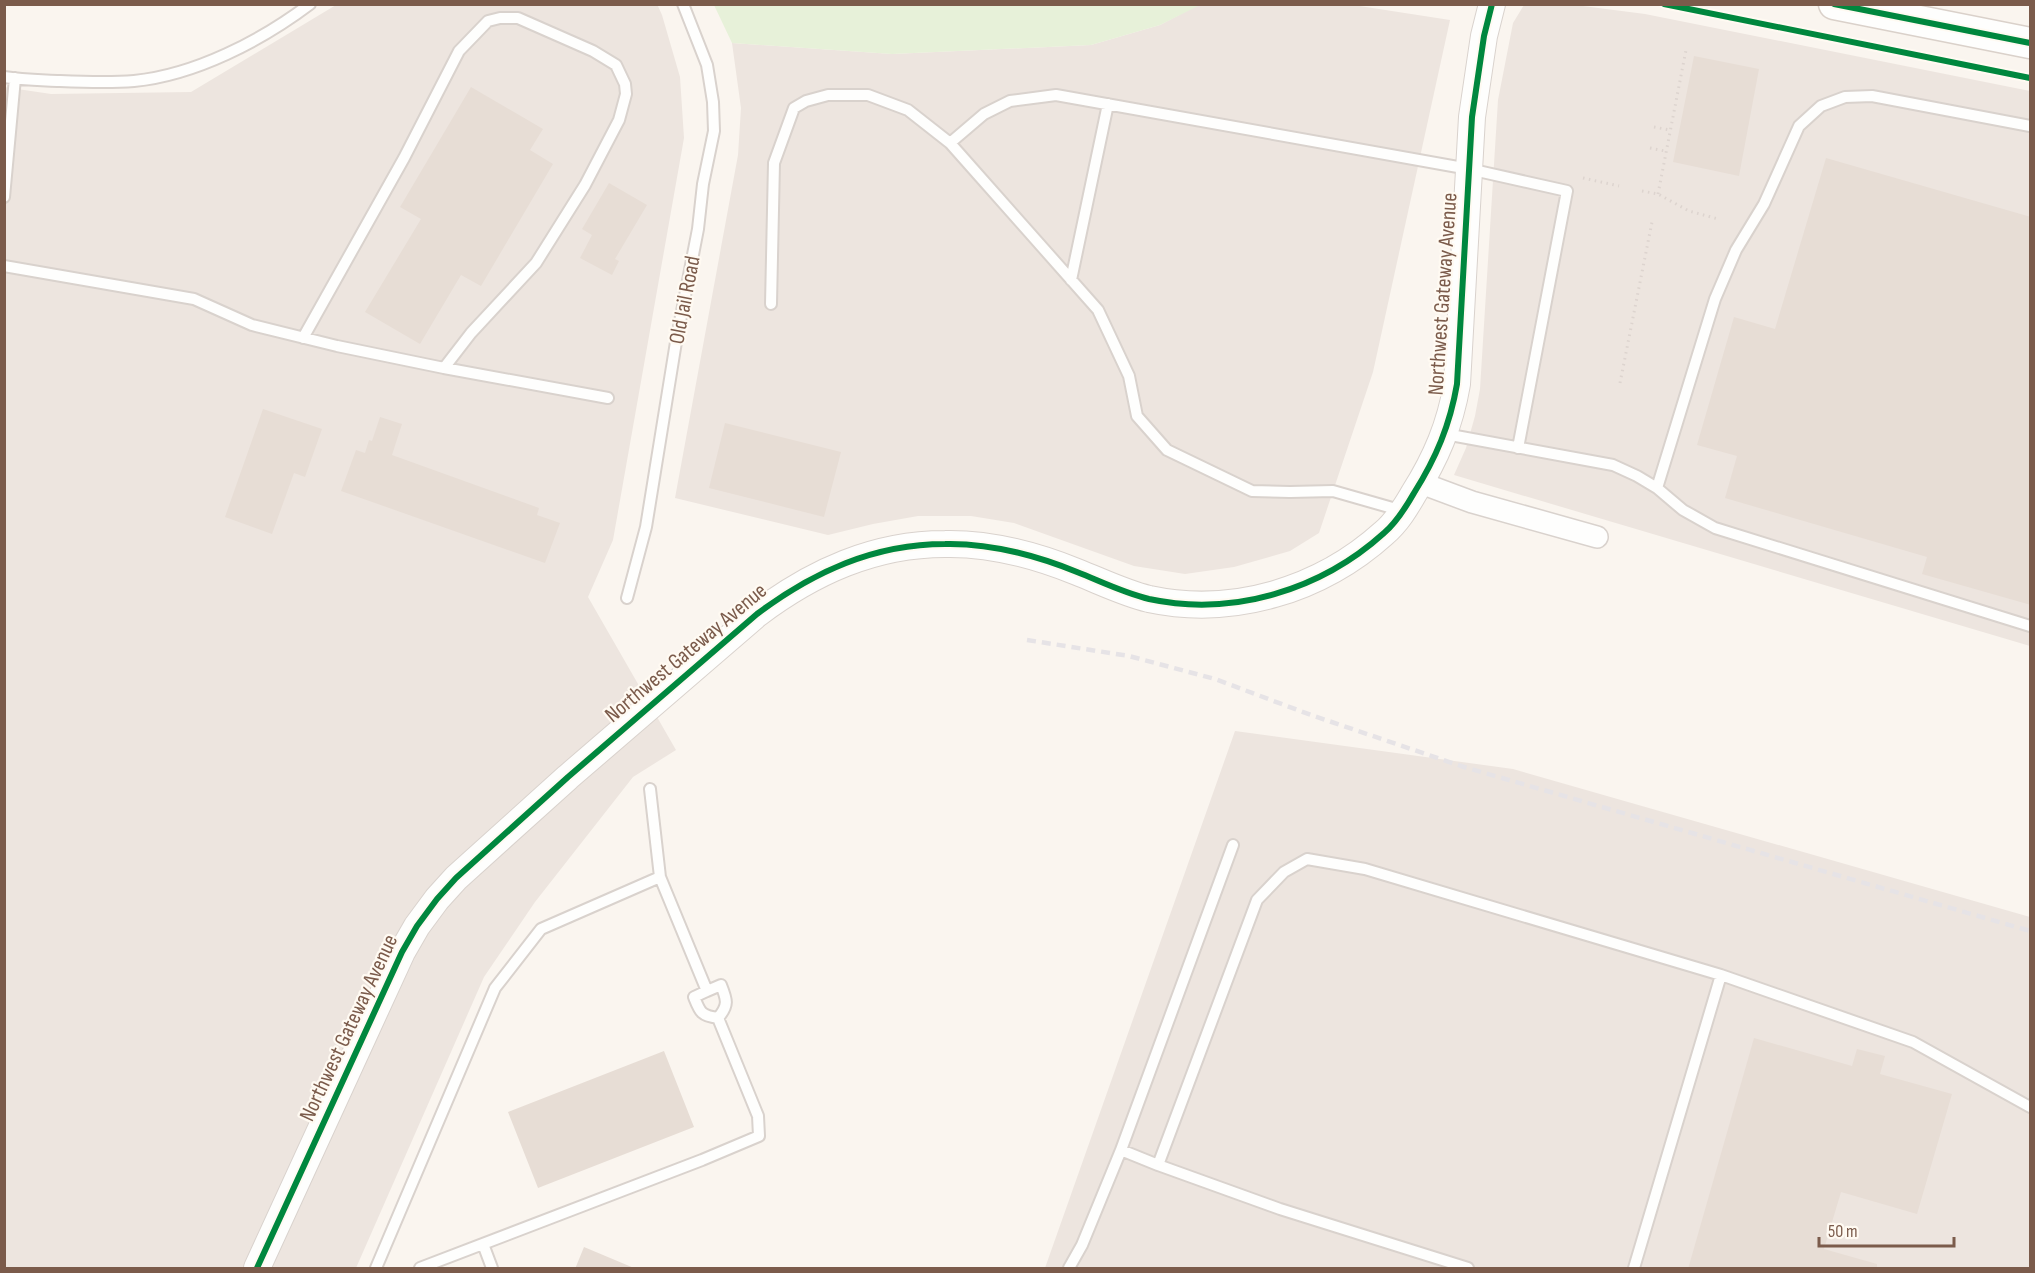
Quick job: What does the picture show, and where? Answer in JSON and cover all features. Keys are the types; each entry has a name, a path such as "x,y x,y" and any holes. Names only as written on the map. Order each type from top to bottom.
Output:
{"main road":[{"path":"1834,4 2031,43"}],"street":[{"name":"Northwest Gateway Avenue","path":"257,1269 388,982 417,926 437,899 456,878 568,777 757,614 802,583 861,557 917,545 947,544 1011,550 1043,559 1148,598 1182,604 1214,605 1252,600 1313,581 1349,559 1385,532 1403,511 1421,483 1445,434 1452,412 1457,384 1476,85 1492,4"},
{"path":"1421,483 1472,502 1597,537"}],"lane":[{"path":"4,197 10,78 114,82 155,78 243,47 273,30 310,4"},
{"name":"Old Jail Road","path":"627,598 646,528 676,342 698,229 703,184 714,131 713,102 707,65 682,4"},
{"path":"303,338 404,158 459,51 488,21 518,18 593,51 616,65 625,84 626,94 619,120 590,176 536,263 471,333 444,368"},
{"path":"771,304 774,163 794,108 806,101 828,95 868,95 908,110 950,143 1098,310 1129,376 1137,416 1167,450 1252,491 1333,491 1403,511"},
{"path":"950,143 984,114 1010,101 1056,95 1469,169 1567,191 1518,448"},
{"path":"1657,488 1718,290 1736,250 1764,204 1799,126 1821,106 1845,97 1872,96 2031,126"},
{"path":"1071,280 1108,104"},
{"path":"4,266 194,299 252,326 444,368 608,398"},
{"path":"1445,434 1613,465 1657,488 1683,510 1715,528 2031,626"},
{"path":"650,789 660,877 707,991"},
{"path":"1069,1269 1082,1245 1121,1150 1233,845"},
{"path":"1158,1165 1257,900 1284,872 1307,859 1365,869 1721,975 1913,1042 2031,1107"},
{"path":"376,1269 495,988 541,929 660,877"},
{"path":"1634,1269 1721,975"},
{"path":"721,985 728,1001 726,1009 718,1018 708,1017 700,1012 694,997 721,985"},
{"path":"420,1269 759,1136 758,1116 718,1018"},
{"path":"1121,1150 1280,1209 1468,1269"},
{"path":"483,1244 492,1269"}],"path":[{"path":"1658,194 1686,50"},
{"path":"1654,127 1670,130"},
{"path":"1650,148 1665,151"},
{"path":"1583,178 1619,186"},
{"path":"1642,190 1658,194 1689,210 1718,219"},
{"path":"1620,383 1652,222"}],"shaded area":[{"path":"657,4 680,77 684,138 613,540 588,597 676,750 633,777 535,902 484,977 356,1268 5,1268 4,87 51,94 191,92 336,5"},
{"path":"1200,4 1353,5 1450,20 1373,372 1319,533 1290,551 1234,567 1185,574 1134,566 1014,523 971,516 918,516 828,535 675,498 738,155 741,108 732,43 892,54 1091,45 1160,25"},
{"path":"1524,5 1575,5 1645,14 2030,91 2030,646 1454,475 1466,448 1480,389 1498,100 1513,23"},
{"path":"1235,731 1513,769 2030,917 2030,1268 1045,1268"}],"green space":[{"path":"714,5 1200,5 1160,25 1091,45 892,54 732,43"}],"building":[{"path":"1694,56 1759,69 1739,176 1673,162"},
{"path":"471,87 543,129 530,150 553,164 481,286 461,275 420,344 365,312 421,219 400,207"},
{"path":"1826,158 2031,217 2031,605 1922,574 1927,557 1725,498 1737,456 1697,445 1734,317 1775,329"},
{"path":"609,183 647,205 615,259 619,261 612,275 580,258 592,235 582,229"},
{"path":"263,409 322,429 305,477 294,473 272,534 225,517"},
{"path":"380,417 402,424 392,455 539,508 537,515 560,523 545,563 341,491 356,450 365,453 369,440 372,441"},
{"path":"725,423 841,452 824,517 709,488"},
{"path":"1754,1038 1852,1066 1857,1049 1885,1056 1880,1074 1952,1094 1917,1214 1841,1192 1824,1249 1877,1264 1877,1269 1688,1269"},
{"path":"664,1051 694,1127 538,1188 508,1112"},
{"path":"584,1247 634,1268 634,1269 575,1269"}],"railway":[{"path":"1027,640 1129,656 1215,679 1311,715 1464,767 2030,931"}],"cycle path":[{"path":"257,1268 402,952 417,926 437,899 456,878 568,777 757,614 778,599 822,573 869,555 919,545 962,544 1029,555 1149,599 1181,604 1244,601 1304,584 1333,570 1389,529 1429,467 1446,427 1457,384 1472,117 1484,36 1492,4"},
{"path":"1664,4 2030,78"},
{"path":"1834,4 2030,43"}]}
